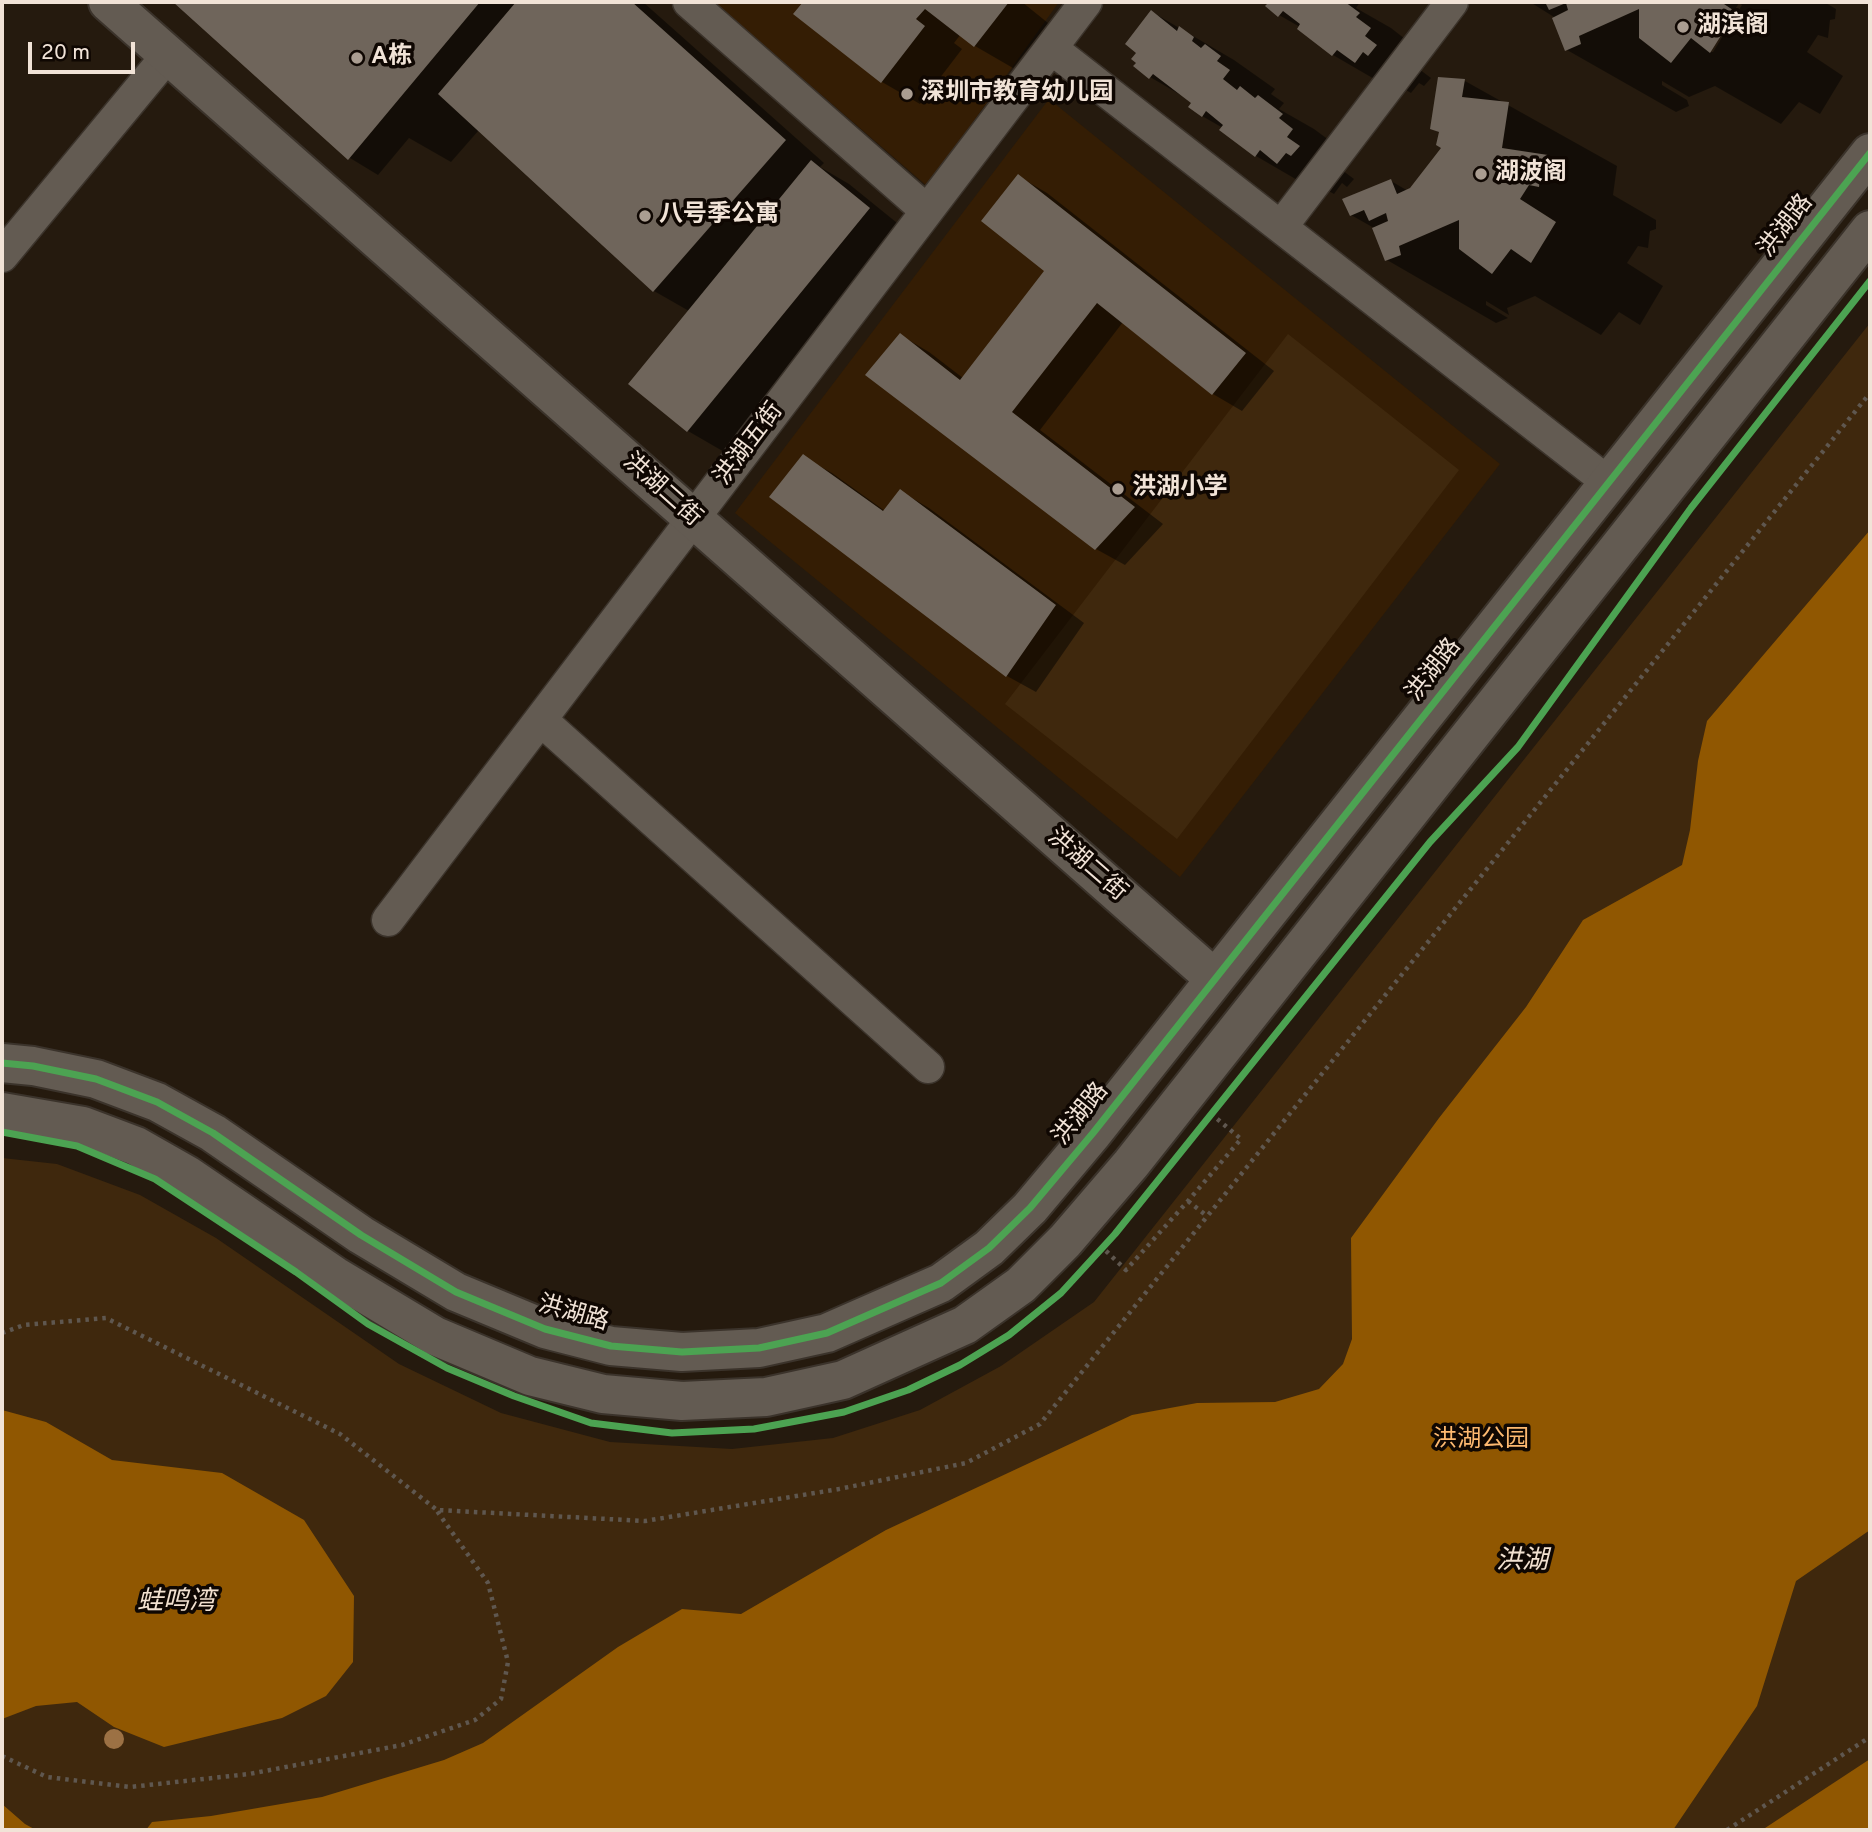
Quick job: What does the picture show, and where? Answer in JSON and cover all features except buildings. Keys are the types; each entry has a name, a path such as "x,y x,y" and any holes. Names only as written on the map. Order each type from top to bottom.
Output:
{"street":[{"name":"洪湖二街","path":"108,2 1215,979"},
{"path":"690,2 927,211"},
{"name":"洪湖五街","path":"388,920 1086,2"},
{"path":"1281,227 1452,2"},
{"path":"1051,48 1609,483"},
{"path":"2,256 168,55"},
{"name":"洪湖路","path":"2,1063 33,1066 96,1079 157,1102 213,1133 361,1235 456,1292 545,1329 611,1346 682,1352 759,1348 827,1333 941,1283 989,1248 1030,1208 1093,1133 1870,153"},
{"path":"2,1112 83,1126 136,1146 187,1175 335,1276 435,1336 530,1376 603,1394 682,1401 766,1396 843,1380 965,1325 1021,1285 1065,1241 1131,1164 1870,230"},
{"path":"541,720 928,1067"}],"path":[{"path":"1203,1125 1220,1103"},
{"path":"1102,1248 1126,1270 1241,1139 1212,1114"},
{"path":"1188,1201 1208,1216"},
{"path":"1094,1257 1109,1241"},
{"path":"2,1756 47,1777 130,1787 249,1774 389,1747 475,1720 501,1699 509,1662 488,1583 437,1510"},
{"path":"1727,1830 1870,1737"}],"shaded area":[{"name":"深圳市教育幼儿园","path":"714,2 1059,2 927,186"},
{"name":"洪湖小学","path":"1049,99 1500,464 1180,877 735,513"}],"green space":[{"name":"洪湖公园","path":"1870,323 1870,1830 2,1830 2,1158 57,1164 140,1195 216,1238 399,1364 501,1413 610,1442 732,1449 833,1438 920,1410 1001,1366 1094,1302"},
{"path":"1288,334 1459,470 1177,839 1005,704"}],"water":[{"name":"洪湖","path":"1870,530 1870,1530 1796,1581 1757,1706 1673,1830 146,1830 152,1822 211,1816 322,1797 444,1760 483,1743 618,1647 682,1609 741,1614 886,1530 1132,1415 1197,1403 1275,1402 1319,1389 1343,1364 1352,1339 1351,1238 1439,1118 1526,1007 1583,920 1682,865 1707,721"},
{"name":"蛙鸣湾","path":"2,1410 46,1422 112,1460 222,1473 304,1520 354,1596 353,1662 326,1696 282,1718 164,1747 114,1727 77,1702 36,1706 2,1719"},
{"path":"1870,1759 1870,1830 1762,1830"},
{"path":"2,1804 25,1824 36,1830 2,1830"}],"cycle path":[{"path":"2,1063 33,1066 96,1079 157,1102 213,1133 361,1235 456,1292 545,1329 611,1346 682,1352 759,1348 827,1333 941,1283 989,1248 1030,1208 1093,1133 1870,153"},
{"path":"2,1132 77,1146 155,1179 296,1272 368,1324 447,1368 514,1396 591,1423 672,1433 754,1429 844,1412 908,1390 960,1365 1009,1335 1061,1293 1115,1234 1430,842 1518,747 1691,508 1870,281"}],"place":[{"name":"湖滨阁","path":"1683,27"},
{"name":"A栋","path":"357,58"},
{"name":"深圳市教育幼儿园","path":"907,94"},
{"name":"湖波阁","path":"1481,174"},
{"name":"八号季公寓","path":"645,216"},
{"name":"洪湖小学","path":"1118,489"}]}
